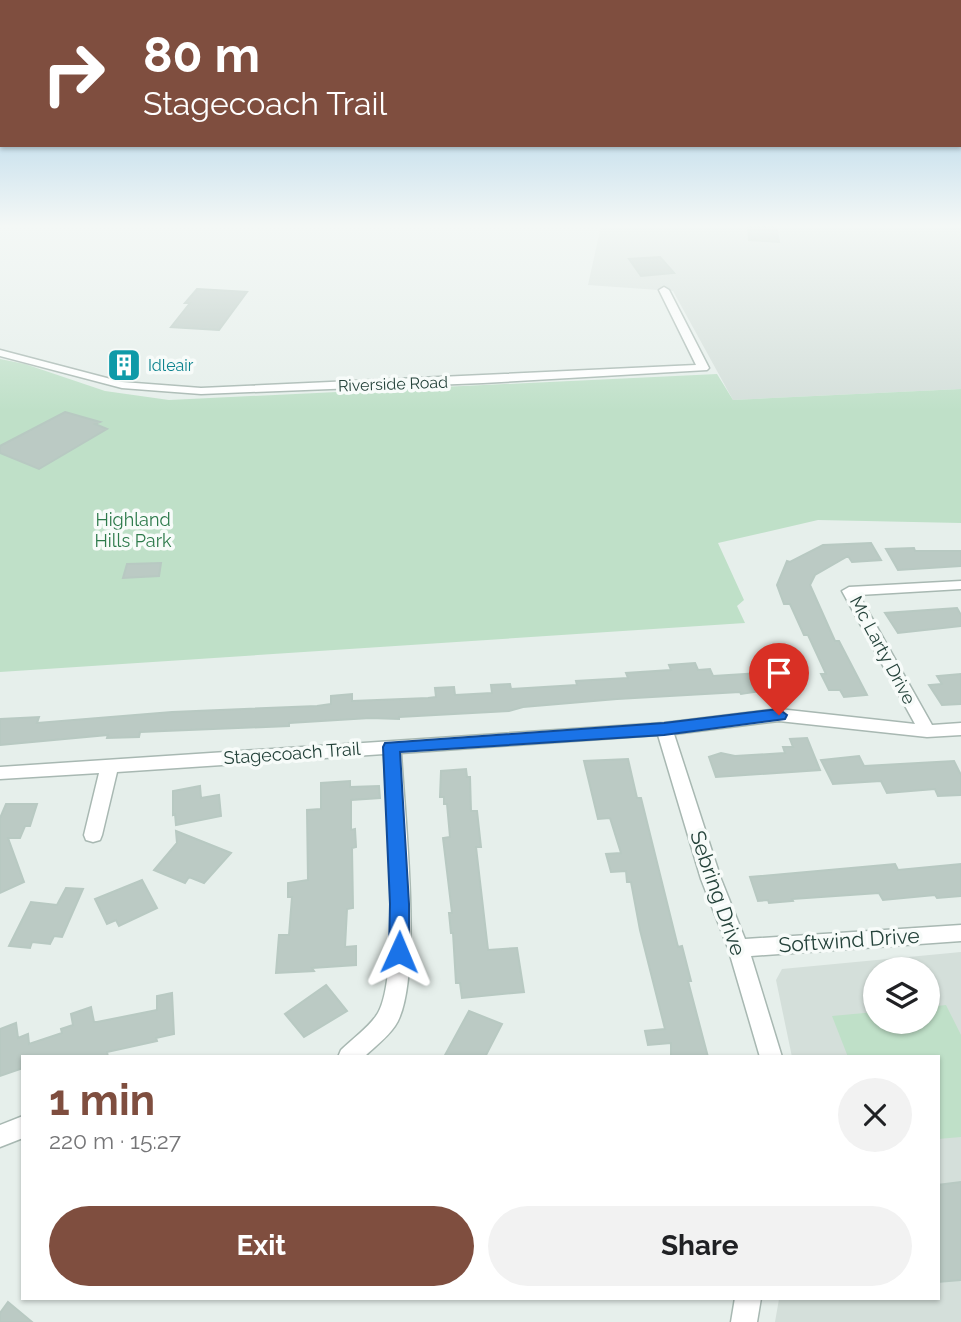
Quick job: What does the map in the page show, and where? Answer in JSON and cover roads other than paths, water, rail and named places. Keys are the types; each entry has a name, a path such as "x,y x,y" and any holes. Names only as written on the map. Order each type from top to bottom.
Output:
{"street":[{"name":"Riverside Road","path":"0,353 150,390 201,391 483,380 703,368 664,290"},
{"name":"Mc Larty Drive","path":"927,731 849,591 961,584"},
{"name":"Stagecoach Trail","path":"0,772 664,729 779,715 927,731 961,729"},
{"name":"Sebring Drive","path":"664,729 711,879 738,948 770,1055"},
{"path":"351,1055 387,1020 399,976 400,904 391,747"},
{"path":"93,835 110,765"},
{"name":"Softwind Drive","path":"738,948 961,933"},
{"path":"0,1136 21,1128"},
{"path":"744,1322 748,1300"}],"place":[{"name":"Idleair","path":"124,365"}],"park label":[{"name":"Highland Hills Park","path":"133,529"}]}
